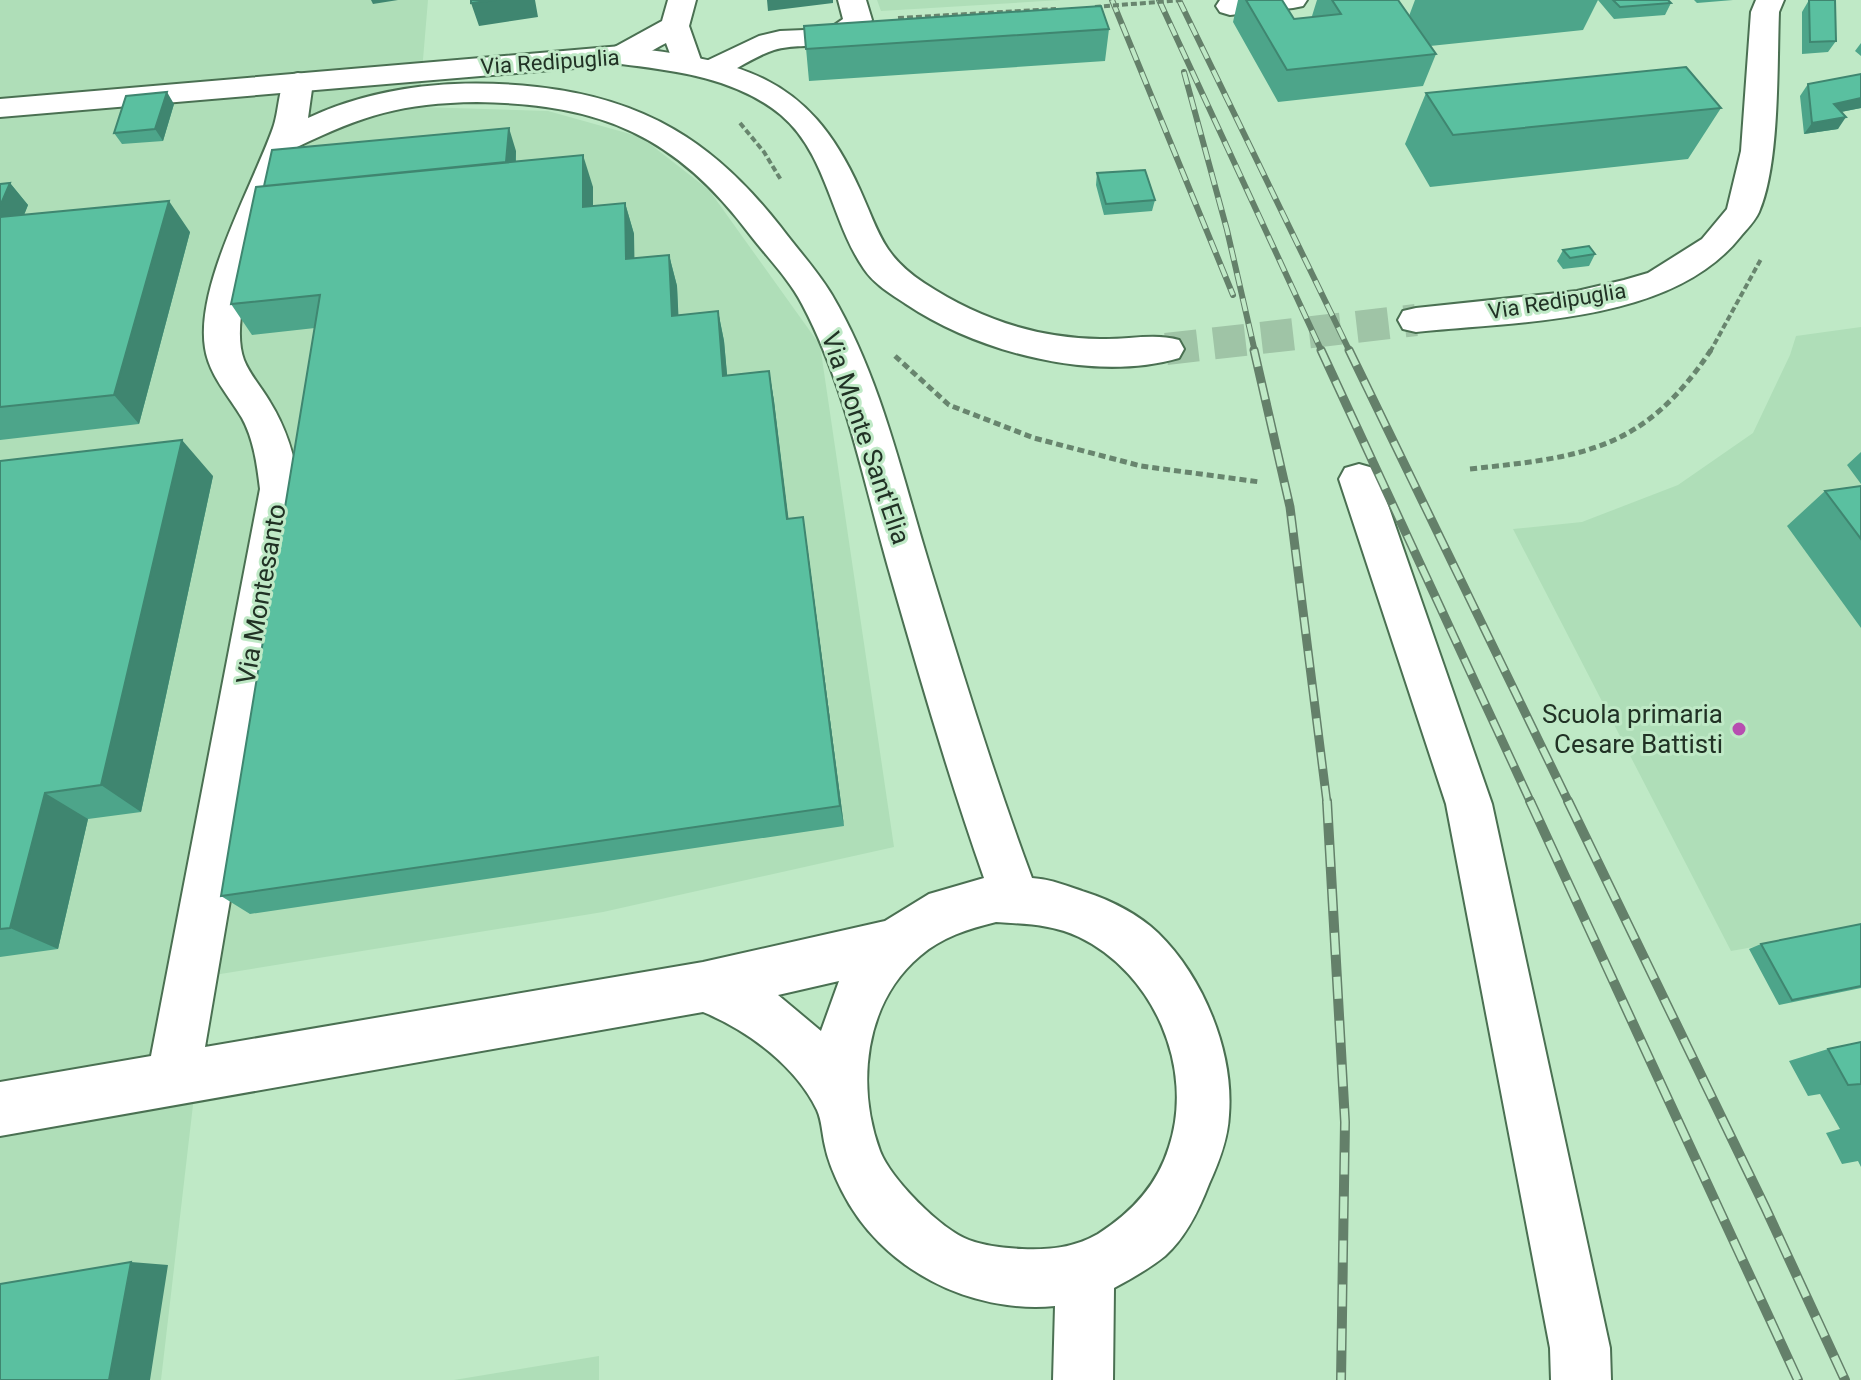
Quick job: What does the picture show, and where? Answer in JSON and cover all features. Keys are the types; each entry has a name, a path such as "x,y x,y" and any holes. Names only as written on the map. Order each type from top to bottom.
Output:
{"street":[{"path":"1230,6 1293,0"},
{"name":"Via Redipuglia","path":"1416,320 1577,303 1629,291 1660,281 1714,247 1743,211 1757,151 1765,12 1770,0"},
{"path":"621,55 678,13 699,67 771,41 838,35 853,29 855,10"},
{"name":"Via Redipuglia","path":"0,108 621,55 699,67 771,94 796,111 824,149 878,264 936,309 979,329 1030,346 1082,352 1166,349"},
{"name":"Via Montesanto","path":"173,1079 280,489 275,452 263,422 227,364 222,340 244,239 298,99 298,82"},
{"name":"Via Monte Sant'Elia","path":"283,142 363,107 436,93 485,92 568,100 614,112 669,134 715,170 760,223 819,304 859,402 983,810 1015,897"},
{"path":"1359,479 1469,804 1580,1348 1581,1380"},
{"path":"1015,897 1069,906 1118,929 1159,968 1189,1018 1204,1076 1201,1137 1179,1194 1139,1241 1085,1271 1018,1280 950,1261 894,1220 856,1162 840,1097 843,1038 863,986 897,943 932,918 972,902 1015,897"},
{"path":"0,1109 703,987 897,943"},
{"path":"703,987 755,1010 799,1047 840,1097"},
{"path":"1083,1380 1085,1271"}],"path":[{"path":"1088,7 1182,0"},
{"path":"855,10 1057,9"}],"shaded area":[{"path":"0,0 428,0 419,107 548,111 641,137 709,190 820,345 894,847 603,912 208,976 161,1380 0,1380"},
{"path":"877,0 1061,0 881,11"},
{"name":"Scuola primaria Cesare Battisti","path":"1861,327 1861,928 1731,951 1513,529 1582,522 1678,485 1753,433 1796,336"},
{"path":"599,1356 599,1380 454,1380"}],"building":[{"path":"1246,0 1282,0 1294,19 1341,14 1332,0 1398,0 1436,54 1287,70"},
{"path":"1613,0 1668,0 1671,3 1620,7"},
{"path":"1809,0 1835,0 1836,41 1810,42"},
{"path":"1101,6 1109,29 806,49 804,26"},
{"path":"1686,67 1721,108 1453,135 1426,93"},
{"path":"1861,74 1861,98 1834,104 1846,117 1812,123 1808,84"},
{"path":"167,92 155,129 114,133 126,96"},
{"path":"509,128 506,162 264,186 272,150"},
{"path":"583,155 583,207 625,203 626,259 669,255 672,316 718,311 723,376 769,371 787,519 803,517 840,806 221,896 320,295 231,304 256,187"},
{"path":"1145,170 1155,200 1106,204 1097,173"},
{"path":"10,183 0,206 0,184"},
{"path":"169,201 114,395 0,407 0,217"},
{"path":"1589,246 1595,254 1570,258 1563,250"},
{"path":"182,440 101,785 45,793 10,928 0,929 0,461"},
{"path":"1861,486 1861,539 1825,491"},
{"path":"1861,924 1861,986 1792,1000 1761,944"},
{"path":"1861,1042 1861,1084 1848,1085 1828,1049"},
{"path":"131,1262 109,1380 0,1380 0,1284"}],"tunnel":[{"path":"1166,349 1416,320"}],"railway":[{"path":"1112,0 1233,295"},
{"path":"1159,0 1322,352"},
{"path":"1179,0 1350,352"},
{"path":"1184,72 1227,230 1255,352"},
{"path":"1254,350 1290,507 1327,803"},
{"path":"1321,350 1531,803"},
{"path":"1349,350 1569,803"},
{"path":"1327,801 1345,1122 1341,1380"},
{"path":"1530,801 1798,1380"},
{"path":"1568,801 1765,1207 1845,1380"}],"place":[{"name":"Scuola primaria Cesare Battisti","path":"1739,729"}]}
